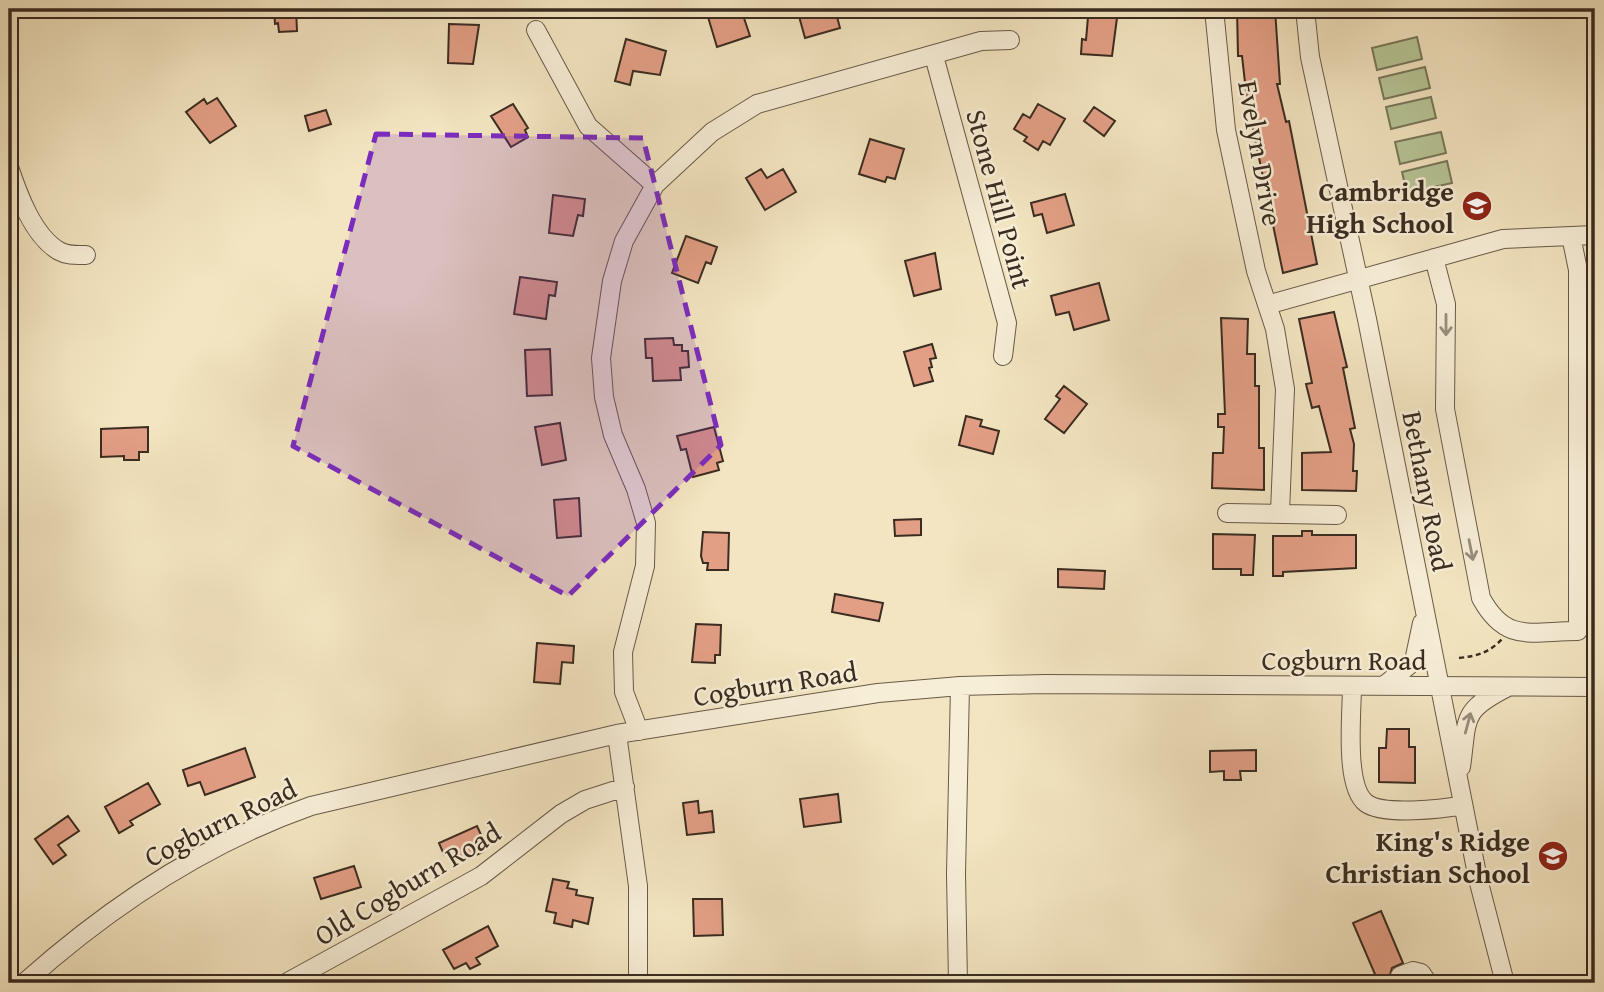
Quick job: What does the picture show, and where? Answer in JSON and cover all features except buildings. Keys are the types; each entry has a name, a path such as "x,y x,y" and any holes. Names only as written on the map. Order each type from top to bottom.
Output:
{"street":[{"name":"Evelyn Drive","path":"1214,9 1226,130 1256,271 1275,329 1285,389 1280,512"},
{"name":"Bethany Road","path":"1305,9 1310,57 1359,280 1463,805 1505,983"},
{"path":"536,30 588,126 655,185"},
{"path":"639,730 624,692 623,652 645,566 646,523 613,435 604,397 601,358 604,319 624,241 655,185 712,132 757,104 981,41 1010,40"},
{"name":"Stone Hill Point","path":"934,56 1007,323 1003,356"},
{"path":"9,167 31,217 51,244 67,254 86,255"},
{"path":"1267,305 1503,239 1595,235"},
{"path":"1434,258 1446,304 1445,409 1481,598 1493,620 1509,631 1587,631 1578,270 1571,236"},
{"path":"1227,513 1337,515"},
{"path":"1385,685 1408,668 1416,656 1424,606"},
{"path":"957,983 956,874 960,686"},
{"name":"Cogburn Road","path":"24,983 100,918 142,889 211,850 281,816 311,806 617,734 805,703 960,686 1595,687"},
{"path":"1352,686 1352,763 1355,788 1361,799 1368,806 1384,809 1420,810 1463,805"},
{"path":"1459,780 1466,721 1478,703 1510,686"},
{"path":"617,734 638,886 638,983"},
{"name":"Old Cogburn Road","path":"286,983 481,876 561,814 584,800 625,787"},
{"path":"1393,980 1413,971 1421,973 1428,983"}],"path":[{"path":"1459,658 1478,656 1492,649 1509,631"}],"highlighted area":[{"path":"376,134 643,138 721,445 568,596 293,446"}],"green space":[{"path":"1417,37 1422,59 1377,70 1372,48"},
{"path":"1425,67 1430,88 1384,99 1379,78"},
{"path":"1431,97 1436,118 1391,129 1386,107"},
{"path":"1441,132 1446,153 1400,164 1395,142"},
{"path":"1447,161 1452,183 1407,193 1402,172"}],"place":[{"name":"Cambridge High School","path":"1477,206"},
{"name":"King's Ridge Christian School","path":"1553,856"}]}
